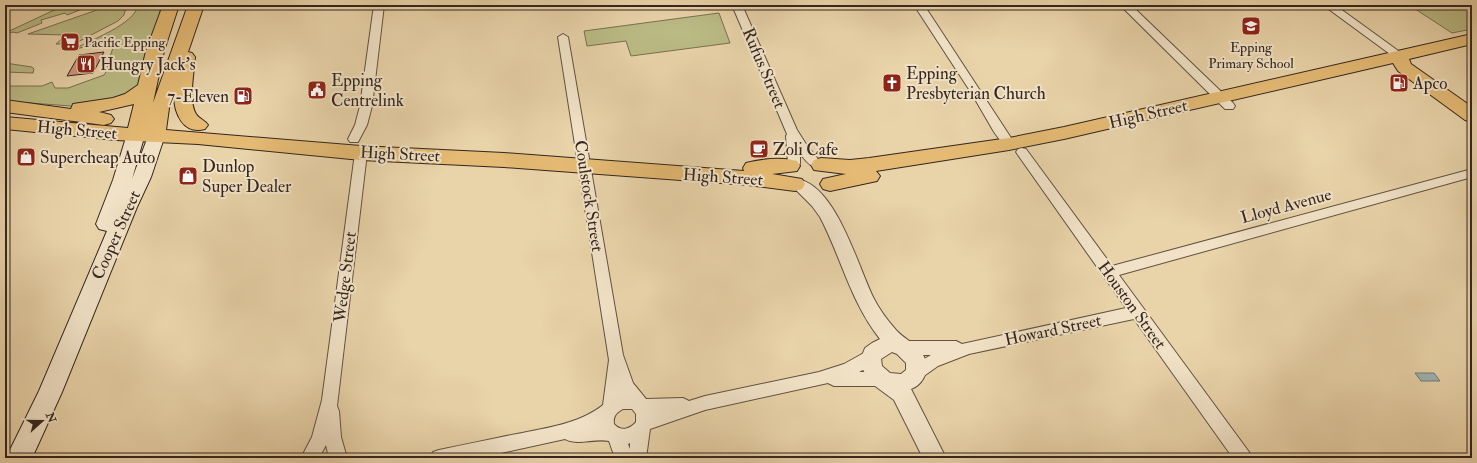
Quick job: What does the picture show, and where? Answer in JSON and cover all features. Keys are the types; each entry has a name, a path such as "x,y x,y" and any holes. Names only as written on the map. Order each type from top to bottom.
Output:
{"main road":[{"name":"Cooper Street","path":"19,458 50,392 127,207 142,177 147,128 146,88 171,5"},
{"name":"Cooper Street","path":"12,458 88,270 122,180 147,128 160,108 196,5"},
{"path":"185,34 185,108 189,119 198,125"},
{"name":"High Street","path":"1406,62 1472,39"},
{"name":"High Street","path":"5,123 109,134 147,128 198,125 360,144 426,156 584,161 748,178 795,175 816,188 1406,62 1472,51"},
{"path":"1406,62 1472,106"},
{"path":"1406,62 1472,116"},
{"path":"11,107 100,107 120,102 137,95 146,88"},
{"name":"High Street","path":"11,107 147,128 360,144"},
{"name":"High Street","path":"795,175 801,162 850,167 1017,146"},
{"path":"818,164 830,174 828,185"}],"street":[{"name":"Wedge Street","path":"310,458 320,439 330,400 360,144 367,124 366,106 380,5"},
{"name":"Rufus Street","path":"737,5 791,130 801,147 818,164"},
{"name":"Houston Street","path":"919,5 978,94 998,129 1017,146 1243,458"},
{"path":"1125,5 1225,101"},
{"path":"1328,5 1406,62"},
{"name":"Coulstock Street","path":"563,37 615,355 624,383 632,397 641,406"},
{"name":"Rufus Street","path":"791,130 794,145 795,175"},
{"name":"Lloyd Avenue","path":"1109,272 1472,173"},
{"path":"795,175 824,208 835,229 867,302 884,332 910,352 916,362 914,375 930,448"},
{"path":"828,185 835,229"},
{"path":"867,302 872,354 870,362 872,368 883,380 902,393 930,448"},
{"name":"Howard Street","path":"914,375 932,361 968,348 1137,312"},
{"path":"547,436 584,433 629,436 642,427 705,403 819,379 849,369 864,362 878,348 884,345 902,347"},
{"name":"Howard Street","path":"902,347 968,348"},
{"name":"Coulstock Street","path":"609,409 614,388 615,355"},
{"path":"819,379 883,380 893,383 901,383 908,381 914,375"},
{"name":"Wedge Street","path":"330,400 332,437 338,458"},
{"path":"439,458 547,436 584,424 601,416 615,404 628,401 641,406 705,403"},
{"path":"637,458 642,427 646,418 645,412 641,406"},
{"path":"609,409 605,421 608,430 614,435 624,458"}],"green space":[{"path":"65,5 84,5 81,7 85,8 67,15 65,13 41,20 42,23 17,33 13,32 5,35 5,33"},
{"path":"103,5 124,5 126,7 124,15 118,21 72,45 65,47 62,44 56,44 66,35 28,34 94,11"},
{"path":"138,5 161,5 138,89 131,96 83,107 5,101 5,86 42,86 52,82 55,88 68,88 104,75 108,69 107,65 115,42 104,41 74,49 121,25 135,12"},
{"path":"1409,5 1472,5 1472,29 1452,33"},
{"path":"719,13 730,43 631,56 626,41 587,46 584,31"},
{"path":"5,63 32,67 34,69 33,73 5,72"}],"water":[{"path":"1415,373 1434,373 1440,381 1421,381"}],"building":[{"name":"Hungry Jack's","path":"104,52 93,73 67,76 79,55"}],"place":[{"name":"Epping Primary School","path":"1251,26"},
{"name":"Pacific Epping","path":"70,42"},
{"name":"Hungry Jack's","path":"86,64"},
{"name":"Epping Presbyterian Church","path":"892,83"},
{"name":"Apco","path":"1399,83"},
{"name":"Epping Centrelink","path":"317,90"},
{"name":"7-Eleven","path":"243,96"},
{"name":"Zoli Cafe","path":"759,149"},
{"name":"Supercheap Auto","path":"26,157"},
{"name":"Dunlop Super Dealer","path":"188,176"}]}
